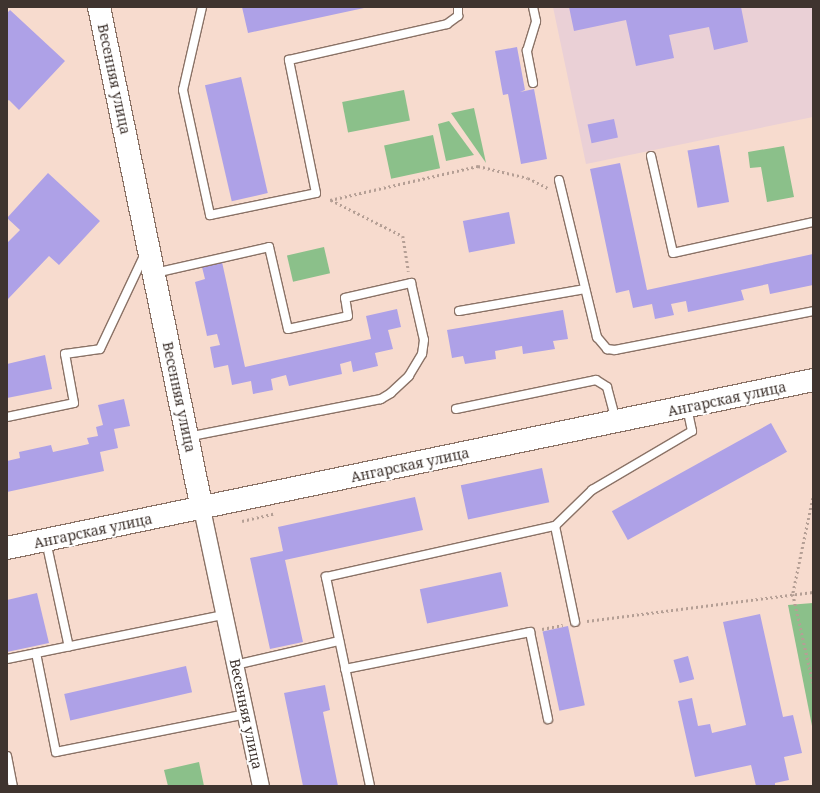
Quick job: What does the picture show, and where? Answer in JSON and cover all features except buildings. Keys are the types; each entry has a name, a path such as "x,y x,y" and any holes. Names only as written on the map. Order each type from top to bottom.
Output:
{"street":[{"name":"Весенняя улица","path":"99,7 224,615 261,786"},
{"name":"Ангарская улица","path":"7,548 687,408 813,380"}],"lane":[{"path":"202,7 183,90 210,215 316,193 289,60 447,24 458,16 458,7"},
{"path":"533,83 527,51 536,21 534,7"},
{"path":"651,156 673,253 813,222"},
{"path":"560,180 597,337 607,348 615,350 813,311"},
{"path":"7,417 74,403 66,354 100,349 148,246"},
{"path":"154,273 269,247 288,328 348,316 344,298 412,283 424,340 422,354 409,376 391,393 368,403 187,437"},
{"path":"460,311 585,289"},
{"path":"456,409 596,380 608,387 617,422"},
{"path":"370,786 326,577 555,526 592,490 692,431 687,408"},
{"path":"555,526 575,622"},
{"path":"46,540 69,647"},
{"path":"7,660 224,615"},
{"path":"345,669 530,632 548,719"},
{"path":"235,665 339,641"},
{"path":"36,654 56,752 246,714"},
{"path":"7,756 13,786"}],"path":[{"path":"330,200 478,166 528,178 563,195"},
{"path":"316,193 403,236 412,283"},
{"path":"813,498 793,594 813,683"},
{"path":"530,632 575,622 813,592"}],"shaded area":[{"path":"553,7 813,7 813,117 586,164"}],"green space":[{"path":"404,90 410,120 348,132 342,102"},
{"path":"474,108 486,163 451,113"},
{"path":"449,121 474,155 446,161 438,124"},
{"path":"433,135 440,168 391,179 384,145"},
{"path":"784,146 794,197 767,202 761,167 750,168 748,152"},
{"path":"324,247 330,273 293,282 287,256"},
{"path":"813,603 813,731 788,605"},
{"path":"199,762 204,786 168,786 164,770"}]}
